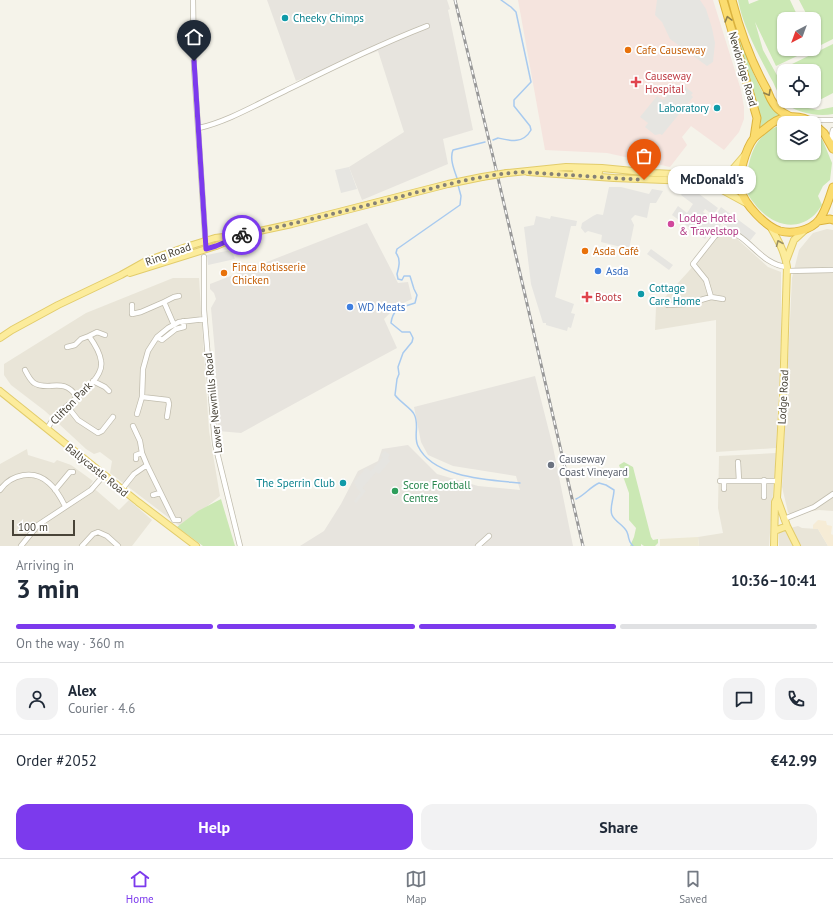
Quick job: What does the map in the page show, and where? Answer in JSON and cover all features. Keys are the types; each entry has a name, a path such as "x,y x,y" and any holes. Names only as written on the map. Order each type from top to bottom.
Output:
{"highway":[{"name":"Newbridge Road","path":"723,0 757,118 754,138"},
{"name":"Newbridge Road","path":"732,0 748,49 763,83 776,107 789,116"},
{"path":"777,121 754,138 746,153 740,183 742,193 749,205 770,226 779,231 797,232 807,229 818,221 824,211 833,187"},
{"path":"821,129 832,145"},
{"path":"818,221 833,220"}],"main road":[{"name":"Ring Road","path":"522,172 534,169 566,166 712,176 732,170 746,153"},
{"path":"534,169 599,172"},
{"name":"Ring Road","path":"121,275 216,246 241,236 448,184 507,173 522,172 690,181 715,186 749,205"},
{"name":"Lodge Road","path":"770,226 778,239 786,266"},
{"name":"Lodge Road","path":"776,531 774,528 783,395 786,266 794,240 807,229"},
{"name":"Ring Road","path":"0,338 58,305 121,275 146,261 215,238 241,236"},
{"name":"Ring Road","path":"0,333 12,330"},
{"name":"Ballycastle Road","path":"0,391 104,475 196,546"},
{"path":"777,498 784,519 797,546"},
{"name":"Lodge Road","path":"774,546 778,522 784,519"},
{"path":"776,531 787,526"}],"street":[{"path":"193,0 194,67 206,249"},
{"path":"199,128 210,126 240,113 341,63 426,26"},
{"path":"821,121 833,120"},
{"path":"832,145 833,130"},
{"path":"711,297 706,280 693,264 718,232 723,230 730,231 739,236 770,262 786,266 833,270"},
{"name":"Lower Newmills Road","path":"204,257 205,319 215,444 240,546"},
{"path":"132,305 132,314 180,296"},
{"path":"668,305 687,304 711,297 723,299"},
{"path":"164,302 174,325"},
{"path":"138,414 142,398 143,369 148,351 157,337 162,332 183,321 205,319"},
{"path":"157,337 162,340 176,329 184,327 183,321"},
{"path":"66,347 75,344 81,339 97,332 104,335"},
{"name":"Clifton Park","path":"47,429 57,415 93,381 101,370 102,361 89,336"},
{"path":"25,370 34,383 62,386 71,390 77,397"},
{"path":"93,381 105,387 109,391"},
{"path":"142,398 168,400 169,404 166,417"},
{"path":"67,406 78,420 98,433 102,431 113,417"},
{"path":"133,426 140,441 142,453 160,493 174,520 179,520"},
{"path":"136,459 136,455 142,453"},
{"path":"738,462 739,481"},
{"path":"122,489 134,474 147,465"},
{"path":"55,490 70,472 73,472"},
{"path":"0,490 15,477 30,474 49,482 65,506"},
{"path":"21,546 38,525 91,490 104,475"},
{"path":"764,480 764,497"},
{"path":"724,489 722,481 778,481"},
{"path":"153,495 160,493"},
{"path":"784,519 814,507 833,494"},
{"path":"82,546 93,534 98,532 107,536 118,546"},
{"path":"478,546 489,536"}],"shaded area":[{"path":"267,0 447,0 473,130 443,139 448,164 362,200 349,167 404,132 378,51 296,81"},
{"name":"Causeway Hospital","path":"518,0 713,0 741,90 744,107 744,119 739,132 724,150 691,126 682,137 687,145 670,167 607,153 545,150"},
{"path":"657,0 700,0 706,9 712,28 715,43 713,62 707,66 670,39 662,22 655,15"},
{"path":"676,84 680,87 682,84 693,93 691,95 693,97 662,135 655,135 645,127 648,123 640,117 657,96 663,100"},
{"path":"349,167 357,189 341,193 335,170"},
{"path":"687,185 718,208 713,215 705,209 703,212 719,224 722,219 716,215 721,207 756,233 749,242 722,223 714,235 710,232 705,239 672,215 678,206 687,213 693,204 681,195"},
{"path":"609,187 621,187 649,194 652,189 663,191 656,203 650,203 647,218 635,215 631,219 634,225 629,249 601,242 602,235 588,231 585,233 581,228 582,223 593,216 597,214 603,215"},
{"path":"536,216 550,219 551,216 577,221 576,226 571,226 555,297 574,304 571,313 575,314 571,328 568,327 567,331 543,323 531,284 524,227 534,225"},
{"path":"367,223 398,283 408,282 412,299 397,306 384,319 397,348 241,433 218,431 215,352 211,308 216,299 214,293 210,289 210,284"},
{"path":"827,229 833,230 833,511 819,510 806,512 792,517 788,512 782,487 792,278 799,250 813,233"},
{"path":"724,233 734,236 768,267 781,272 781,339 776,448 716,452 716,320 655,330 656,307 718,236"},
{"path":"651,249 673,265 669,270 647,254"},
{"path":"231,250 235,259 208,265 207,255"},
{"path":"173,278 199,278 209,431 220,496 181,527 110,473 112,461 100,452 94,454 86,449 45,411 11,385 4,375 4,364 86,313"},
{"path":"535,376 553,447 573,546 300,546 324,531 341,504 358,471 378,461 382,449 408,445 437,474 478,486 520,490 516,476 453,466 428,455 421,442 414,407"},
{"path":"27,449 28,455 54,463 57,460 71,465 93,481 90,485 119,510 129,500 152,520 132,546 0,546 0,464"},
{"path":"385,451 390,455 388,458 390,461 379,474 376,472 362,488 366,491 356,503 354,501 361,492 354,482 366,468 371,471 383,457 381,455"},
{"path":"776,453 769,546 699,546 698,537 723,533 718,508 719,456"},
{"path":"818,520 826,521 827,525 832,526 831,534 833,535 833,546 828,546 818,529 813,529 813,525"},
{"path":"798,526 802,528 818,529 828,546 779,546 779,531"},
{"path":"698,537 699,546 660,546 660,539"}],"green space":[{"path":"725,0 729,0 742,45 755,77 771,105 780,116 777,116 777,118 759,129 761,123"},
{"path":"738,0 748,0 749,4 759,0 790,0 796,12 777,12 777,56 797,56 777,64 776,66 755,22 763,50 777,75 777,91 752,42 740,10"},
{"path":"799,0 833,0 833,39 821,45 821,12 805,12"},
{"path":"833,44 833,93 821,99 821,64 792,64 808,56 821,56 821,50"},
{"path":"833,107 833,114 827,115 800,111 792,108 808,108 818,110"},
{"path":"776,127 777,160 821,160 821,138 832,163 830,180 823,186 818,196 822,205 812,217 804,222 796,224 789,225 781,223 766,215 751,199 745,187 745,180 755,146 764,135"},
{"path":"624,462 633,467 651,537 653,540 658,539 658,543 655,546 644,546 641,544 641,546 630,546 636,528 629,520 629,493 619,465"},
{"path":"221,499 235,546 203,546 177,527 198,511"}],"waterway":[{"path":"493,140 498,138 508,140 524,138 531,130 530,126 514,106 514,100 531,82 516,12 501,0"},
{"path":"458,181 452,161 453,150 485,142"},
{"path":"458,185 461,196 460,205 397,249 396,253 399,260 397,274 398,279 402,280 404,276 410,276 417,295 415,303 399,308 392,318 391,323 402,332 410,332 413,338 412,342 403,353 398,367 399,374 395,395 414,414 416,418 416,438 418,446 425,457 436,465 463,475 520,483"},
{"path":"576,499 599,483 614,490 611,509 612,515 615,520 626,530 629,541 633,546"}],"railway":[{"path":"455,0 495,165 583,546"}],"way so far":[{"path":"242,235 292,224 461,181 507,173 522,172 644,180"}],"place":[{"name":"Cheeky Chimps","path":"285,18"},
{"name":"Cafe Causeway","path":"628,50"},
{"name":"Causeway Hospital","path":"636,82"},
{"name":"Laboratory","path":"717,108"},
{"name":"McDonald's","path":"644,180"},
{"name":"Lodge Hotel & Travelstop","path":"671,224"},
{"name":"Asda Café","path":"585,251"},
{"name":"Asda","path":"598,271"},
{"name":"Finca Rotisserie Chicken","path":"224,273"},
{"name":"Cottage Care Home","path":"641,294"},
{"name":"Boots","path":"587,297"},
{"name":"WD Meats","path":"350,307"},
{"name":"Causeway Coast Vineyard","path":"551,465"},
{"name":"The Sperrin Club","path":"343,483"},
{"name":"Score Football Centres","path":"395,491"}],"route":[{"path":"194,61 206,249 242,235"}]}
